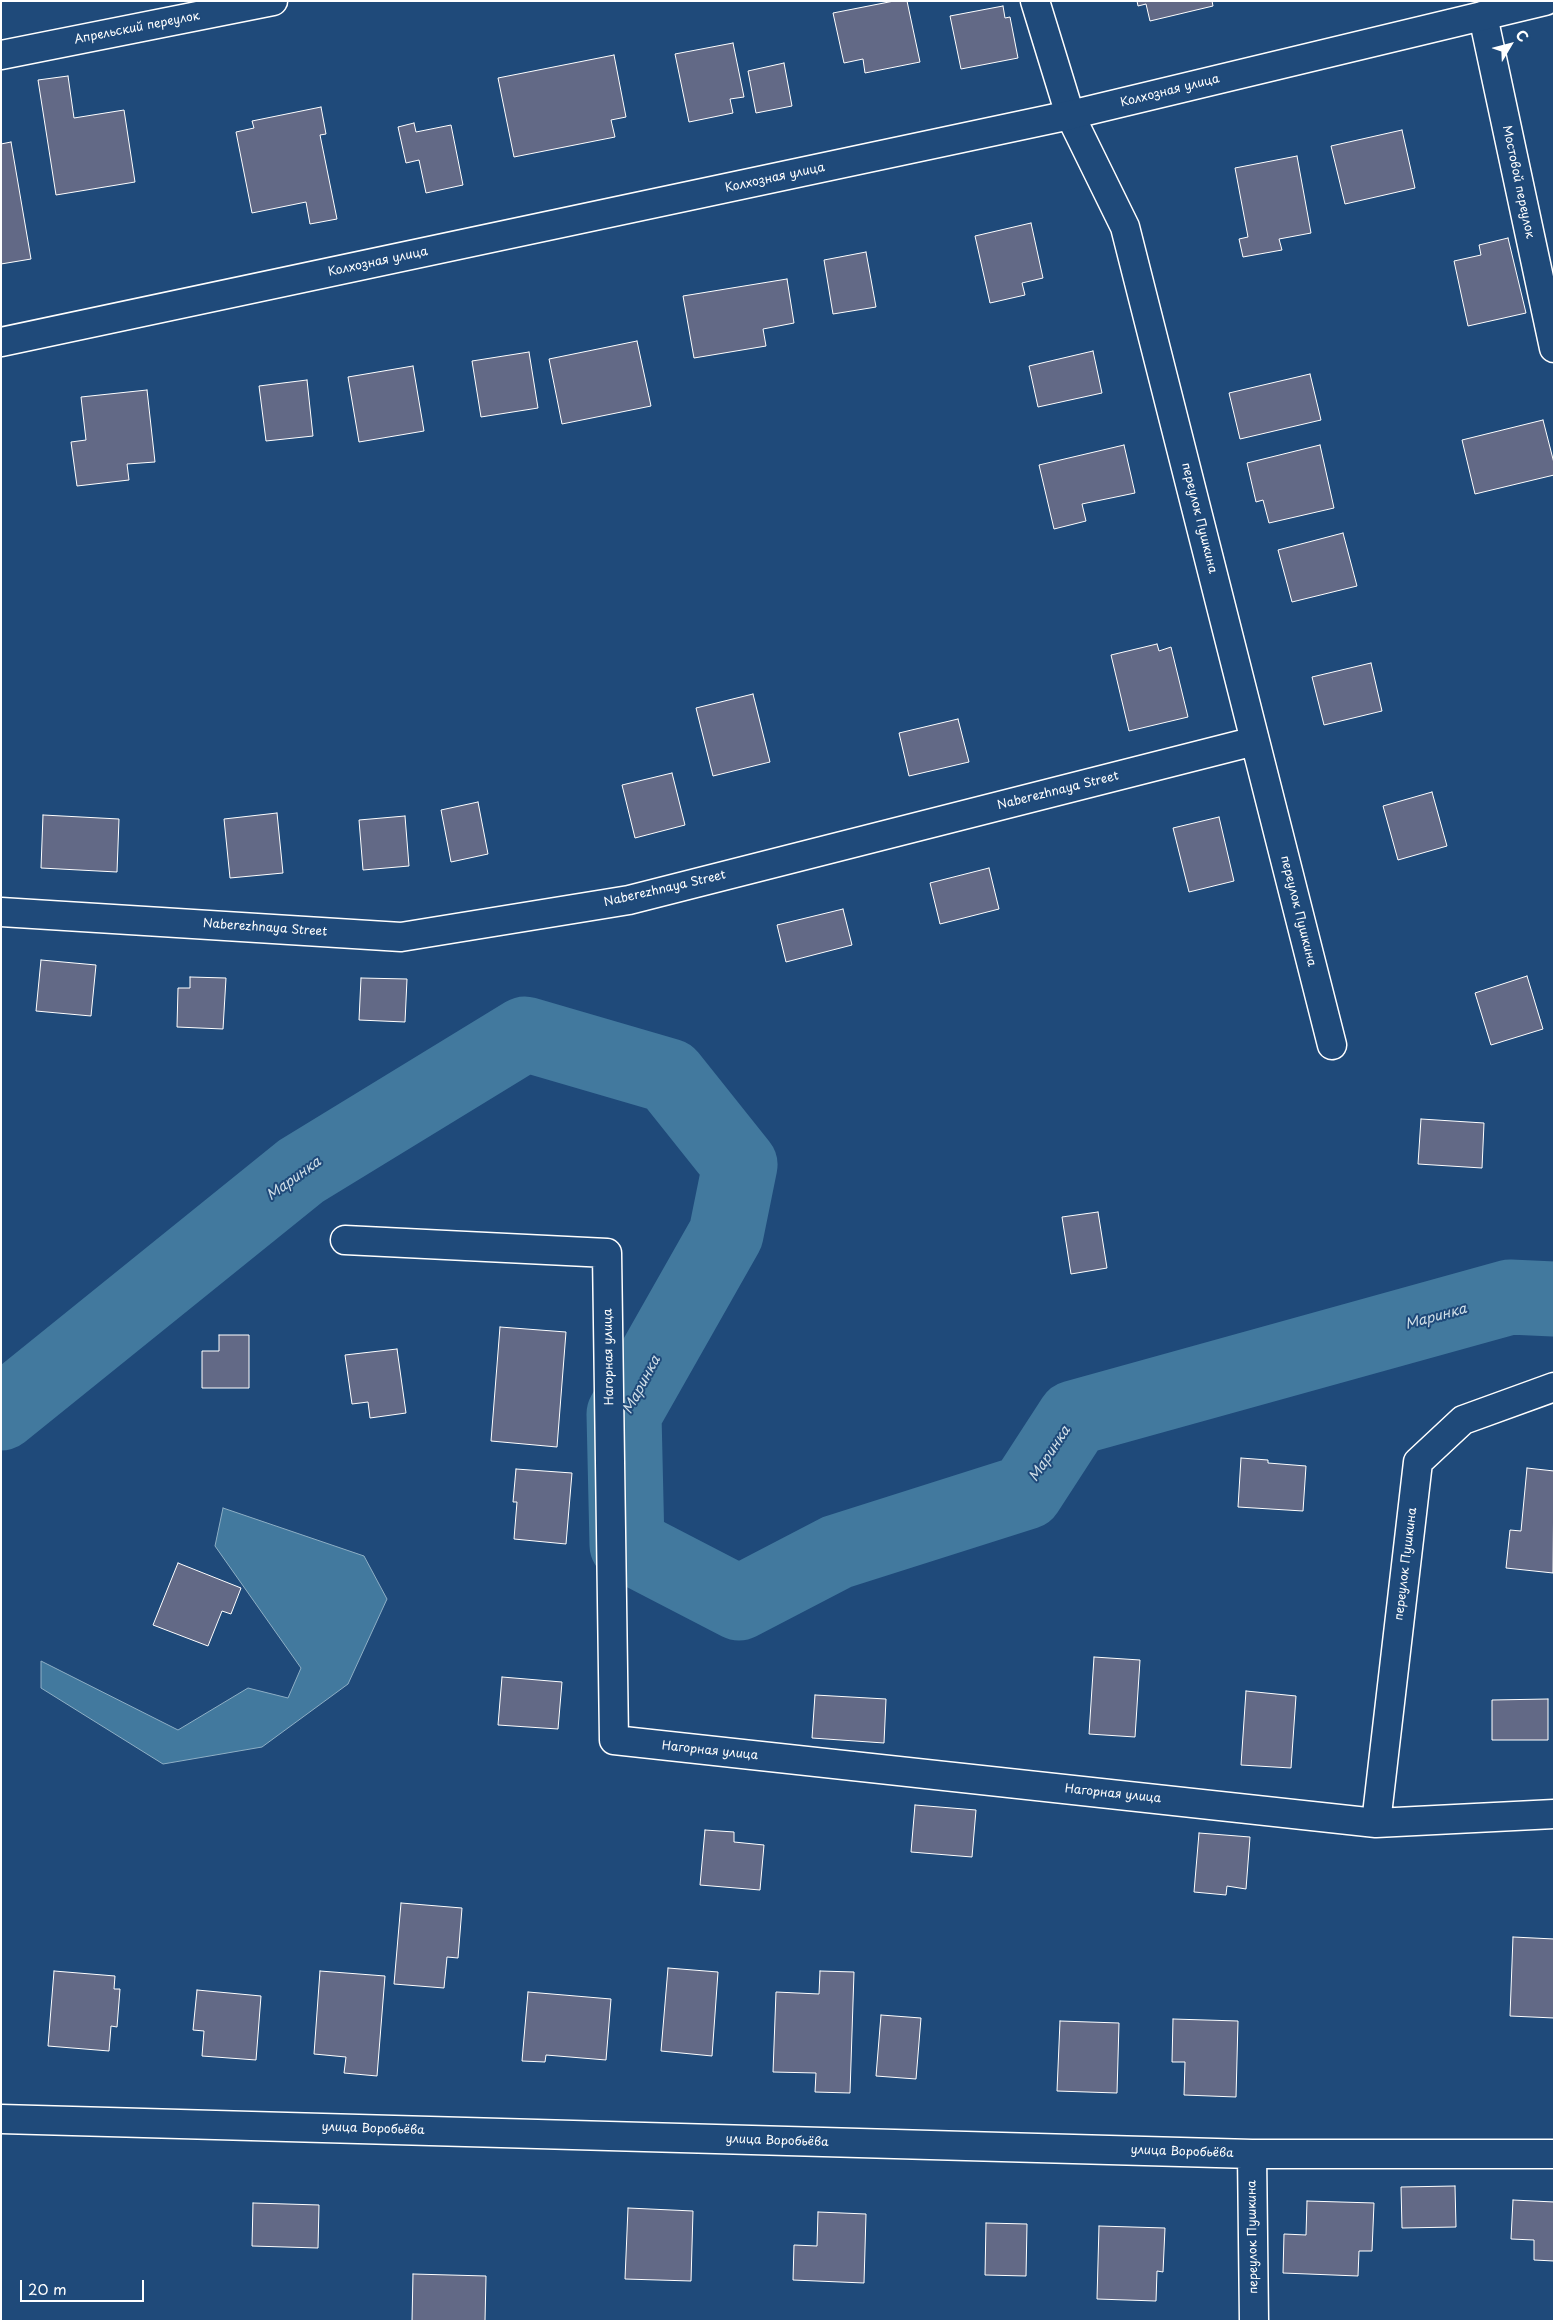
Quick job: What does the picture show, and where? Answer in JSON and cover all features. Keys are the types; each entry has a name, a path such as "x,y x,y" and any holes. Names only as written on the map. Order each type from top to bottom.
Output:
{"street":[{"name":"Апрельский переулок","path":"1,55 272,1"},
{"name":"переулок Пушкина","path":"1035,1 1070,115 1125,227 1332,1046"},
{"name":"Колхозная улица","path":"1,342 1070,115 1545,1"},
{"name":"Мостовой переулок","path":"1483,16 1554,348"},
{"name":"Naberezhnaya Street","path":"1,912 401,937 630,900 1255,741"},
{"name":"Нагорная улица","path":"344,1240 607,1253 614,1740 1376,1823 1554,1814"},
{"name":"переулок Пушкина","path":"1376,1823 1418,1462 1463,1420 1554,1387"},
{"name":"улица Воробьёва","path":"1,2119 1252,2154 1554,2154"},
{"name":"переулок Пушкина","path":"1252,2154 1254,2321"}],"water":[{"path":"223,1508 364,1556 387,1599 348,1684 262,1747 163,1764 41,1688 41,1661 178,1730 248,1688 288,1698 301,1668 215,1546"}],"building":[{"path":"894,1 907,1 920,62 865,73 863,59 844,63 833,13"},
{"path":"1137,1 1212,1 1213,6 1150,21 1146,4 1138,6"},
{"path":"1003,6 1005,18 1010,17 1018,58 961,69 950,16"},
{"path":"733,43 744,97 730,99 733,113 689,122 675,54"},
{"path":"614,55 626,117 611,120 615,137 514,157 498,78"},
{"path":"784,63 792,106 756,113 748,71"},
{"path":"68,76 74,118 124,110 135,182 56,195 38,80"},
{"path":"321,107 326,134 320,135 337,219 310,224 306,202 252,213 236,132 254,128 252,121"},
{"path":"414,123 416,132 451,125 463,185 426,193 419,160 406,163 398,127"},
{"path":"1402,130 1415,188 1345,204 1331,146"},
{"path":"11,142 31,259 1,264 1,144"},
{"path":"1297,156 1311,233 1279,239 1282,250 1243,257 1239,239 1248,237 1235,168"},
{"path":"1031,223 1043,278 1022,283 1025,295 990,303 975,236"},
{"path":"1508,238 1526,313 1468,326 1454,261 1481,255 1479,245"},
{"path":"866,252 876,307 833,314 824,260"},
{"path":"787,279 794,323 763,329 766,346 694,358 683,296"},
{"path":"637,341 651,406 562,424 549,359"},
{"path":"1093,351 1102,393 1038,407 1029,366"},
{"path":"529,352 538,408 481,417 472,361"},
{"path":"413,366 424,431 359,442 348,377"},
{"path":"1310,374 1321,420 1240,439 1229,393"},
{"path":"307,380 313,436 266,441 259,386"},
{"path":"147,390 155,462 127,464 129,480 77,486 71,442 86,440 81,397"},
{"path":"1543,420 1554,463 1554,475 1475,494 1462,440"},
{"path":"1124,445 1135,493 1082,504 1086,521 1054,529 1039,465"},
{"path":"1320,445 1334,508 1269,523 1263,500 1256,502 1247,463"},
{"path":"1343,533 1357,586 1292,602 1278,550"},
{"path":"1157,644 1159,651 1171,647 1188,717 1129,731 1111,655"},
{"path":"1371,663 1382,711 1324,725 1312,677"},
{"path":"753,694 770,762 713,776 696,708"},
{"path":"958,719 969,762 909,776 899,733"},
{"path":"672,773 685,825 635,838 622,785"},
{"path":"1432,792 1447,846 1398,860 1383,806"},
{"path":"478,802 488,854 451,862 441,810"},
{"path":"277,813 283,873 230,878 224,819"},
{"path":"43,815 119,819 117,872 41,868"},
{"path":"405,816 409,866 363,870 359,820"},
{"path":"1219,817 1234,881 1189,892 1173,828"},
{"path":"989,868 999,909 940,924 930,883"},
{"path":"843,909 852,945 786,962 777,925"},
{"path":"41,960 96,965 91,1016 36,1011"},
{"path":"1527,976 1543,1029 1491,1045 1475,993"},
{"path":"190,977 226,978 223,1029 177,1027 178,988 190,988"},
{"path":"361,978 407,979 405,1022 359,1020"},
{"path":"1421,1119 1484,1123 1482,1168 1418,1164"},
{"path":"1098,1212 1107,1268 1071,1274 1062,1217"},
{"path":"500,1327 566,1332 557,1447 491,1441"},
{"path":"219,1335 249,1335 249,1388 202,1388 202,1351 219,1351"},
{"path":"397,1349 406,1413 370,1418 368,1402 352,1404 345,1355"},
{"path":"1241,1458 1268,1460 1268,1463 1306,1466 1303,1511 1238,1507"},
{"path":"1527,1468 1554,1471 1553,1573 1506,1568 1510,1530 1521,1531"},
{"path":"516,1469 572,1473 566,1544 514,1539 517,1502 513,1502"},
{"path":"178,1563 241,1588 231,1614 222,1611 208,1646 153,1625"},
{"path":"1094,1657 1140,1660 1135,1737 1089,1734"},
{"path":"502,1677 562,1682 558,1729 498,1725"},
{"path":"1246,1691 1296,1696 1291,1768 1241,1765"},
{"path":"815,1695 886,1699 884,1743 812,1738"},
{"path":"1548,1699 1548,1740 1492,1740 1492,1700"},
{"path":"915,1805 976,1810 972,1857 911,1852"},
{"path":"705,1830 734,1832 734,1842 764,1845 760,1890 700,1885"},
{"path":"1199,1833 1250,1837 1246,1889 1227,1886 1226,1895 1194,1892"},
{"path":"401,1903 462,1908 458,1958 447,1957 444,1988 394,1984"},
{"path":"1513,1937 1554,1939 1554,2018 1510,2016"},
{"path":"668,1968 718,1972 712,2056 661,2051"},
{"path":"54,1971 115,1976 114,1989 120,1989 117,2027 111,2026 109,2051 48,2046"},
{"path":"320,1971 385,1976 377,2076 344,2073 346,2057 314,2054"},
{"path":"820,1971 854,1972 850,2093 815,2092 816,2073 773,2072 776,1992 819,1994"},
{"path":"197,1990 261,1996 256,2060 202,2056 204,2031 193,2030"},
{"path":"528,1992 611,1999 606,2060 546,2055 545,2062 522,2061"},
{"path":"881,2015 921,2018 916,2079 876,2076"},
{"path":"1173,2019 1238,2021 1236,2097 1184,2095 1185,2062 1172,2062"},
{"path":"1060,2021 1119,2023 1117,2093 1057,2091"},
{"path":"1455,2186 1456,2227 1402,2228 1401,2187"},
{"path":"1513,2200 1554,2202 1554,2261 1534,2260 1534,2240 1511,2239"},
{"path":"1307,2201 1374,2203 1372,2251 1359,2251 1358,2276 1283,2273 1284,2234 1306,2235"},
{"path":"253,2203 319,2205 318,2248 252,2246"},
{"path":"628,2208 693,2211 691,2281 625,2279"},
{"path":"818,2212 866,2214 864,2283 793,2280 794,2245 817,2246"},
{"path":"986,2223 1027,2224 1026,2276 985,2275"},
{"path":"1099,2226 1165,2228 1163,2272 1157,2271 1156,2301 1097,2299"},
{"path":"413,2274 486,2276 485,2321 412,2321"}],"waterway":[{"name":"Маринка","path":"1,1413 301,1171 525,1034 669,1076 740,1165 726,1234 624,1414 627,1545 739,1603 837,1552 1026,1492 1074,1418 1510,1297 1554,1299"}]}
